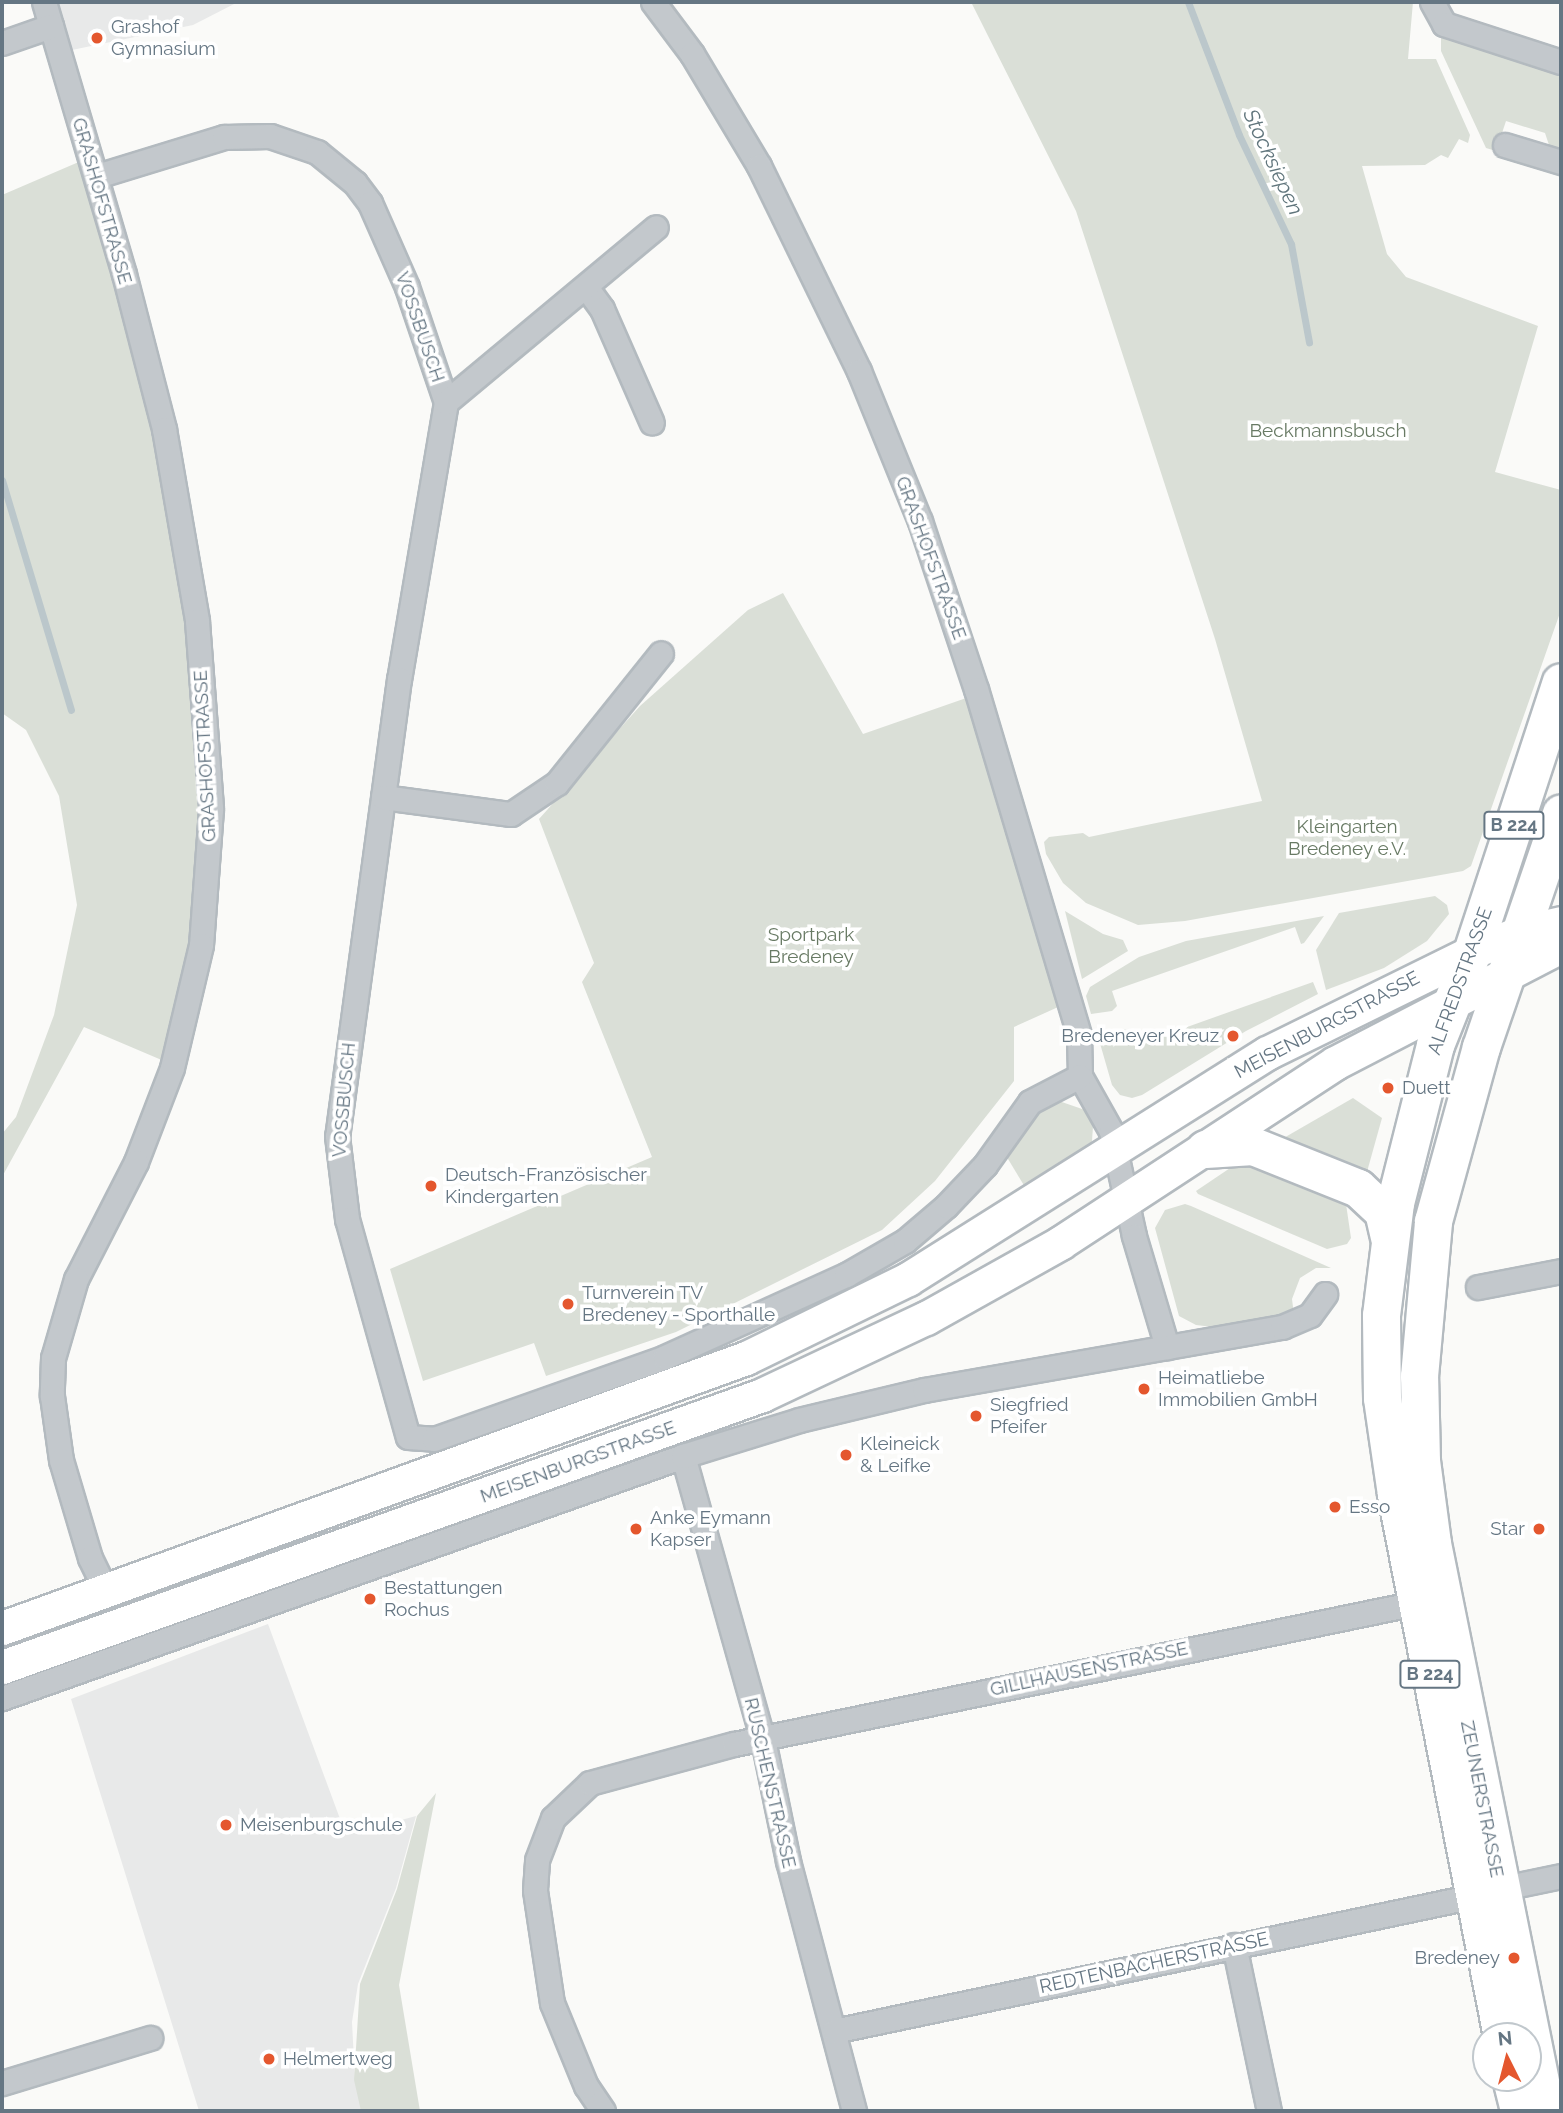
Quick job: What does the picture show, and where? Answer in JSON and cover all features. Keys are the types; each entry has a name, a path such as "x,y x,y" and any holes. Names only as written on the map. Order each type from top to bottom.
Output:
{"main road":[{"name":"ALFREDSTRASSE","path":"1380,1327 1389,1237 1435,1045 1472,952 1561,682"},
{"name":"B 224","path":"1506,975 1521,932 1554,867 1561,813"},
{"path":"1472,952 1521,932 1561,923"},
{"path":"1453,999 1561,946"},
{"name":"MEISENBURGSTRASSE","path":"2,1628 107,1593 272,1528 747,1358 908,1279 1117,1151 1267,1053 1472,952"},
{"name":"ZEUNERSTRASSE","path":"1500,2022 1486,1892 1421,1461 1423,1318 1436,1209 1461,1112 1506,975"},
{"name":"MEISENBURGSTRASSE","path":"2,1667 762,1395 926,1318 1060,1243 1335,1063 1453,999"},
{"path":"1205,1149 1253,1146 1358,1188 1383,1211 1389,1237"},
{"name":"ZEUNERSTRASSE","path":"1380,1327 1382,1398 1416,1603 1486,1892 1546,2111"},
{"path":"1514,2092 1518,2111"}],"street":[{"name":"GRASHOFSTRASSE","path":"44,2 96,176 156,394 179,508 197,621 211,809 201,945 172,1068 136,1162 76,1279 53,1358 52,1396 61,1460 90,1558 107,1593"},
{"name":"GRASHOFSTRASSE","path":"653,2 692,54 759,166 823,293 902,476 976,689 1079,1035 1080,1076 1111,1131 1117,1151"},
{"path":"1433,7 1444,24 1561,62"},
{"path":"2,43 51,26"},
{"name":"VOSSBUSCH","path":"96,176 224,137 270,136 317,152 355,183 370,203 407,287 446,401 383,797 340,1105 337,1160 347,1219 408,1437 434,1439 665,1357 846,1275 905,1241 946,1206 985,1165 1030,1102 1080,1076"},
{"path":"1506,145 1561,162"},
{"path":"446,401 656,227"},
{"path":"586,287 601,309 652,423"},
{"path":"383,797 511,814 557,783 661,653"},
{"path":"1117,1151 1127,1199 1167,1347"},
{"path":"1478,1287 1561,1271"},
{"name":"MEISENBURGSTRASSE","path":"2,1698 683,1456 799,1420 924,1390 1282,1326 1310,1315 1325,1294"},
{"name":"RUSCHENSTRASSE","path":"683,1456 763,1740 788,1861 854,2111"},
{"name":"GILLHAUSENSTRASSE","path":"603,2111 586,2086 552,2003 537,1922 537,1860 542,1839 553,1818 590,1783 763,1740 1416,1603"},
{"name":"REDTENBACHERSTRASSE","path":"834,2031 1561,1876"},
{"path":"1234,1945 1269,2111"},
{"path":"2,2083 150,2038"}],"shaded area":[{"name":"Grashof Gymnasium","path":"52,2 238,2 193,25 67,51"},
{"name":"Meisenburgschule","path":"268,1624 346,1835 416,1816 396,1888 358,1984 352,2022 355,2080 363,2111 199,2111 71,1699"}],"green space":[{"name":"Beckmannsbusch","path":"971,2 1413,2 1408,59 1436,59 1470,135 1468,143 1459,139 1448,158 1441,155 1425,165 1362,166 1387,254 1406,277 1538,326 1495,472 1561,490 1561,610 1471,866 1463,871 1185,921 1138,925 1086,903 1063,883 1046,854 1044,842 1049,837 1083,833 1089,837 1262,801 1215,639 1076,211"},
{"path":"1441,34 1561,71 1561,152 1550,148 1545,133 1506,121 1496,151 1486,148 1441,51"},
{"path":"88,158 151,394 195,621 204,893 171,1064 84,1027 2,1177 2,1134 16,1117 54,1015 77,905 59,796 26,730 2,713 2,195"},
{"name":"Sportpark Bredeney","path":"783,593 863,734 972,696 1067,1003 1014,1027 1014,1081 935,1181 882,1230 676,1332 546,1376 534,1343 423,1381 390,1269 652,1157 582,982 594,963 539,819 640,706 748,610"},
{"path":"1435,896 1447,905 1449,914 1427,941 1384,968 1326,990 1316,950 1339,913"},
{"path":"1065,911 1103,934 1123,940 1128,951 1082,979"},
{"path":"1324,916 1304,943 1301,944 1295,927 1112,991 1117,1006 1112,1011 1091,1014 1086,996 1090,987 1139,957 1186,941"},
{"path":"1313,982 1318,994 1246,1031 1142,1095 1132,1098 1120,1095 1112,1085 1099,1040 1103,1037 1125,1029 1134,1046"},
{"path":"1353,1098 1382,1118 1365,1179 1275,1143"},
{"path":"1056,1100 1085,1110 1093,1126 1092,1141 1088,1151 1028,1192 1005,1154 1034,1112"},
{"path":"1239,1162 1275,1168 1346,1204 1351,1238 1347,1244 1327,1249 1198,1194 1196,1191"},
{"path":"1185,1204 1331,1268 1316,1268 1300,1278 1292,1299 1294,1315 1221,1328 1196,1325 1179,1316 1155,1228 1165,1210"},
{"path":"436,1793 399,1985 420,2111 361,2111 354,2080 360,1984 397,1889 417,1816"}],"waterway":[{"name":"Stocksiepen","path":"1188,2 1239,135 1291,244 1309,342"},
{"path":"2,480 71,710"}],"place":[{"name":"Grashof Gymnasium","path":"97,38"},
{"name":"Bredeneyer Kreuz","path":"1233,1036"},
{"name":"Duett","path":"1388,1088"},
{"name":"Deutsch-Französischer Kindergarten","path":"431,1186"},
{"name":"Turnverein TV Bredeney - Sporthalle","path":"568,1304"},
{"name":"Heimatliebe Immobilien GmbH","path":"1144,1389"},
{"name":"Siegfried Pfeifer","path":"976,1416"},
{"name":"Kleineick & Leifke","path":"846,1455"},
{"name":"Esso","path":"1335,1507"},
{"name":"Anke Eymann Kapser","path":"636,1529"},
{"name":"Star","path":"1539,1529"},
{"name":"Bestattungen Rochus","path":"370,1599"},
{"name":"Meisenburgschule","path":"226,1825"},
{"name":"Bredeney","path":"1514,1958"},
{"name":"Helmertweg","path":"269,2059"}],"park label":[{"name":"Kleingarten Bredeney e.V.","path":"1347,838"}]}
